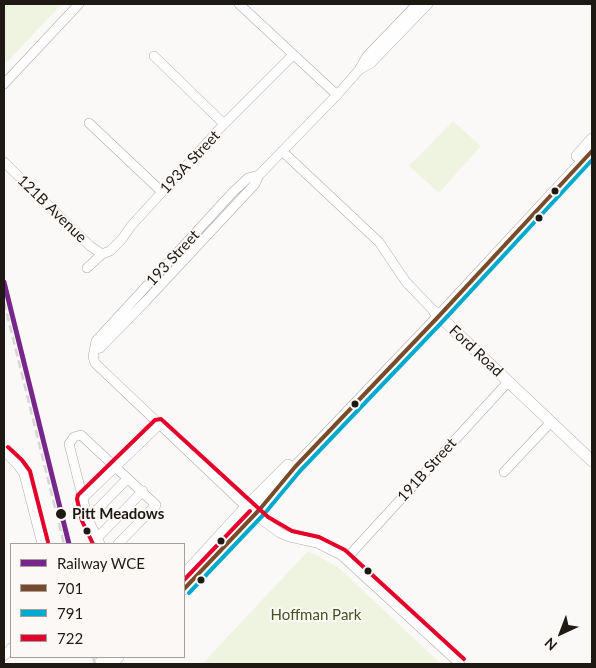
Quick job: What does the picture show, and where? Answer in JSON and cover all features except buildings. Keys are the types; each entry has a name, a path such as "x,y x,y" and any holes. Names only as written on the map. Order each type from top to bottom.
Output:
{"main road":[{"path":"185,588 274,480 436,313 592,140"},
{"path":"498,246 592,151"},
{"name":"Ford Road","path":"436,313 592,461"},
{"path":"185,573 250,511"}],"street":[{"path":"4,84 79,4"},
{"path":"239,4 337,95"},
{"name":"193 Street","path":"159,425 95,363 94,353 148,300 255,184 259,175 337,95 359,70 367,56 417,4"},
{"name":"193 Street","path":"359,70 371,63 428,4"},
{"name":"193A Street","path":"87,268 102,254 110,251 224,124 293,55"},
{"path":"154,56 224,124"},
{"path":"89,123 162,192"},
{"name":"Ford Road","path":"282,151 379,242 406,282 436,313"},
{"name":"121B Avenue","path":"4,162 90,246 102,254"},
{"name":"191B Street","path":"346,559 508,382"},
{"path":"504,472 551,422"},
{"path":"83,498 159,425 250,511 290,537 326,546 346,559 460,664"},
{"path":"119,543 156,505 143,492 115,468 81,435 74,437 69,444 88,519 99,541 143,492"},
{"path":"4,451 20,467 24,474 42,543"},
{"path":"88,519 128,479"}],"green space":[{"path":"4,4 62,4 4,65"},
{"path":"453,121 481,146 439,193 409,166"},
{"name":"Hoffman Park","path":"308,551 338,567 440,663 202,664"}],"railway":[{"path":"4,302 64,543"},
{"path":"93,658 95,664"}],"rail line":[{"name":"WCE","path":"4,282 69,543"}],"transit line":[{"name":"701","path":"185,588 260,509 295,467 439,316 592,151"},
{"name":"791","path":"189,593 265,513 300,471 444,320 592,160"},
{"name":"722","path":"93,543 82,521 77,499 78,495 155,420 161,419 268,517 292,531 319,537 345,550 464,659"},
{"name":"722","path":"8,447 22,460 30,471 48,542"},
{"name":"722","path":"185,579 250,511"}],"place":[{"name":"Pitt Meadows","path":"61,514"}]}
